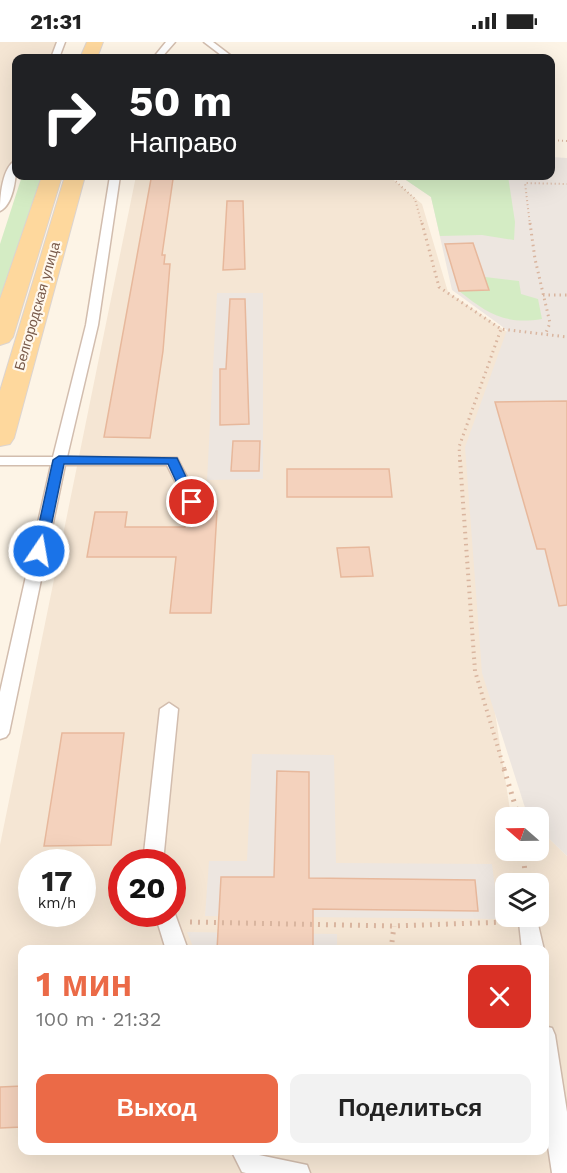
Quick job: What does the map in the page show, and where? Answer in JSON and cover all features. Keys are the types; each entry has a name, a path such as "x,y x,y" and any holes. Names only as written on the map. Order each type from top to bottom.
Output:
{"main road":[{"name":"Белгородская улица","path":"0,337 51,180"},
{"name":"Белгородская улица","path":"0,438 74,180"}],"lane":[{"path":"160,54 171,42"},
{"path":"208,42 224,54"},
{"path":"0,208 12,174"},
{"path":"0,733 59,460 92,325 114,180"},
{"path":"0,461 172,461 192,502"},
{"path":"154,849 169,709"},
{"path":"169,927 175,945"},
{"path":"530,927 532,945"},
{"path":"549,1070 564,1173"},
{"path":"246,1155 250,1164 298,1173"}],"path":[{"path":"394,180 415,199 439,286 501,329 567,337"},
{"path":"545,334 550,323 543,296 525,183 567,184"},
{"path":"543,296 567,295"},
{"path":"501,329 459,447 475,671 516,807"},
{"path":"186,919 394,926 495,923"},
{"path":"392,945 394,926"}],"shaded area":[{"path":"0,42 58,42 54,54 12,54 12,163 0,195"},
{"path":"555,157 567,158 567,856 549,839 549,807 525,807 482,673 465,447 507,330 452,290 431,197 406,180 555,180"},
{"path":"135,180 394,180 422,204 448,292 510,334 490,680 510,807 495,807 495,861 549,861 549,839 567,856 567,1173 0,1173 0,845"},
{"path":"217,293 263,293 263,479 207,480"},
{"path":"252,754 334,755 336,863 492,864 495,919 205,916 209,861 247,861"},
{"path":"187,932 337,934 337,945 192,945"}],"green space":[{"path":"21,180 41,180 0,315 0,244"},
{"path":"406,180 509,180 515,222 514,240 482,235 440,236 431,197"},
{"path":"485,277 519,281 521,294 538,299 542,319 517,320 497,316 478,306 459,291 488,290"}],"building":[{"path":"151,180 173,180 162,255 165,255 164,264 170,264 163,351 150,438 104,437"},
{"path":"227,201 243,201 245,269 223,270"},
{"path":"473,243 489,290 459,291 445,244"},
{"path":"230,299 245,299 249,424 220,425 220,369 226,369"},
{"path":"567,401 567,605 559,606 545,549 537,549 495,402"},
{"path":"233,441 260,441 259,471 231,471"},
{"path":"287,469 389,469 392,497 287,497"},
{"path":"186,511 217,511 211,613 170,613 176,557 87,557 95,512 127,512 125,527 185,527"},
{"path":"369,547 373,576 341,577 337,548"},
{"path":"62,733 124,733 111,845 44,846"},
{"path":"277,771 309,772 309,878 475,880 478,911 313,909 313,945 217,945 221,877 274,877"},
{"path":"18,1086 18,1127 0,1128 0,1087"}],"route":[{"path":"39,551 59,460 172,461 192,502"}]}
